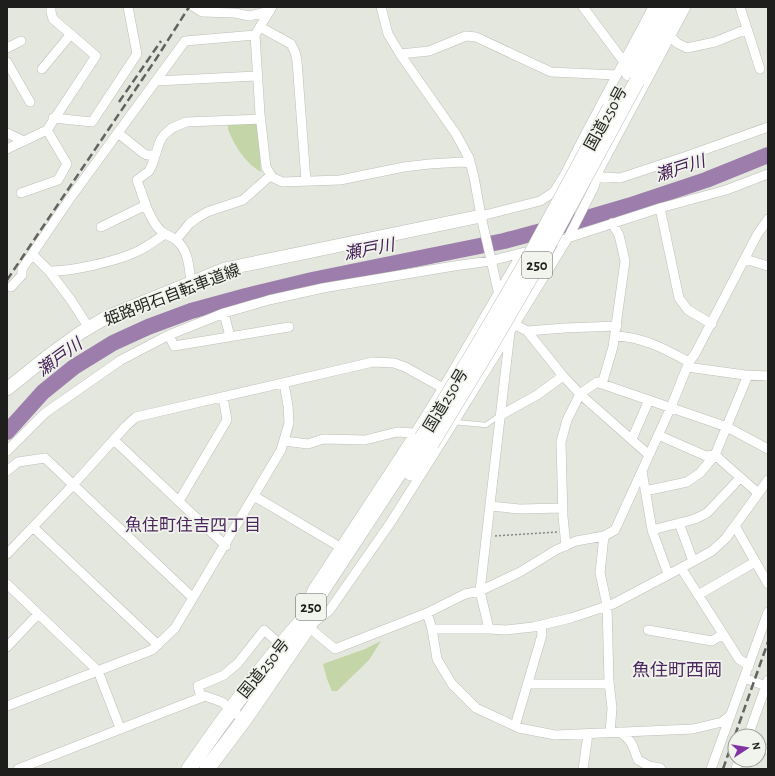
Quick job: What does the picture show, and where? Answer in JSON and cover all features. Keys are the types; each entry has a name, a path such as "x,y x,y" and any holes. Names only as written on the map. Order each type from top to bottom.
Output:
{"highway":[{"name":"国道250号","path":"208,769 244,720 422,438 476,349 528,260 626,73 664,7"},
{"name":"国道250号","path":"626,73 676,7"},
{"name":"国道250号","path":"189,769 230,709 281,645 305,624"}],"main road":[{"name":"姫路明石自転車道線","path":"7,389 47,357 89,328 108,317 225,269 481,218"}],"street":[{"path":"7,149 47,130 53,118 96,56 53,18 50,12 52,7"},
{"path":"53,118 92,122 137,54 128,7"},
{"path":"194,7 202,12 235,13 249,16 271,9"},
{"path":"381,7 388,34 400,54 456,134 470,162 490,261 507,327 527,331 566,328 616,331 628,337 652,343 688,364 748,375 768,376"},
{"path":"583,7 626,73"},
{"path":"481,218 540,201 547,198 554,192 626,73 653,7"},
{"path":"305,624 329,611 391,522 568,238 686,7"},
{"path":"740,7 760,69"},
{"path":"271,9 258,31 258,76 266,167 272,177 282,182 340,180 404,167 470,162"},
{"path":"670,36 677,43 687,48 715,42 747,29"},
{"path":"11,287 22,275 22,269 71,196 185,41 258,31 291,44 297,61 306,181"},
{"path":"42,69 71,34"},
{"path":"400,54 429,51 466,36 476,37 551,72 626,73"},
{"path":"7,48 21,41"},
{"path":"7,62 30,102"},
{"path":"156,81 258,76"},
{"path":"191,283 188,259 184,250 176,240 165,234 156,224 146,205 137,180 149,171 160,141 172,128 186,122 261,119"},
{"path":"564,176 596,181 620,178 768,127"},
{"path":"21,193 58,180 67,164 47,130"},
{"path":"118,132 147,155 155,155"},
{"path":"7,133 24,141"},
{"path":"7,451 51,408 121,360 169,335 224,313 269,300 323,288 490,261 522,253 660,208 726,190 768,174"},
{"path":"176,240 190,223 197,218 207,212 243,200 271,175"},
{"path":"101,227 146,205"},
{"path":"660,208 679,298 688,310 712,324"},
{"path":"305,624 335,649 427,613 465,594 480,591 520,572 556,550 576,541 604,536 615,530 671,407 688,364 712,324 757,235 768,219"},
{"path":"602,384 616,331 625,261 619,235 612,223"},
{"path":"49,271 105,262 138,252 165,234"},
{"path":"305,624 312,590 340,547 422,438 443,388 522,253"},
{"path":"32,254 49,271 71,300 89,328"},
{"path":"745,259 768,266"},
{"path":"224,313 230,337"},
{"path":"169,335 174,346 289,327"},
{"path":"489,629 480,591 512,328"},
{"path":"527,331 563,376 580,394 649,455"},
{"path":"7,554 136,417 373,362 394,363 443,388"},
{"path":"645,491 687,482 700,473 715,456 748,375"},
{"path":"501,414 537,395 563,376"},
{"path":"566,546 564,532 561,442 567,420 580,394 597,382 727,427 768,449"},
{"path":"7,706 152,650 175,628 226,546 281,450 289,423 284,383"},
{"path":"179,501 227,420 223,397"},
{"path":"632,439 649,400"},
{"path":"284,441 308,444 323,439 365,440 397,432 422,438 454,422"},
{"path":"658,434 706,456 715,456 758,493"},
{"path":"114,440 226,546"},
{"path":"7,454 18,462"},
{"path":"7,471 18,462 45,458 194,598"},
{"path":"642,471 652,530 668,574"},
{"path":"652,530 700,517 707,513 740,478"},
{"path":"432,629 506,630 541,625 571,618 613,604 712,551 726,538 768,480"},
{"path":"254,496 340,547"},
{"path":"490,506 519,509 563,508"},
{"path":"679,523 693,561"},
{"path":"735,526 768,584"},
{"path":"33,527 158,645"},
{"path":"604,536 600,574 607,606 609,684 612,708 610,733"},
{"path":"698,595 756,562"},
{"path":"681,568 739,659 749,666"},
{"path":"7,584 98,671 120,728"},
{"path":"711,769 768,612"},
{"path":"427,613 432,629 437,659 452,684 476,708 515,726 555,735 693,729 722,722 731,715"},
{"path":"7,647 38,614"},
{"path":"515,726 542,635 541,625"},
{"path":"201,697 198,686 224,675 238,662 264,630 281,645"},
{"path":"648,630 712,641 722,634"},
{"path":"744,678 767,683 765,700 752,728"},
{"path":"527,684 609,684"},
{"path":"18,769 205,696 222,702 244,720"},
{"path":"620,732 634,745 638,760 649,766 661,769"},
{"path":"583,769 588,734"}],"lane":[{"path":"454,422 486,425 501,414"}],"path":[{"path":"486,536 564,532"}],"green space":[{"path":"253,122 258,127 261,172 245,159 233,141 228,129 228,124"},
{"path":"381,641 369,660 337,691 332,691 323,664 365,649"}],"waterway":[{"name":"瀬戸川","path":"7,432 43,392 74,367 113,343 148,327 191,311 312,280 504,241 560,226 628,206 706,180 768,155"}],"railway":[{"path":"7,280 156,59 189,7"},
{"path":"119,102 161,41"},
{"path":"723,769 768,642"}],"district":[{"name":"魚住町住吉四丁目","path":"193,525"},
{"name":"魚住町西岡","path":"677,670"}]}
